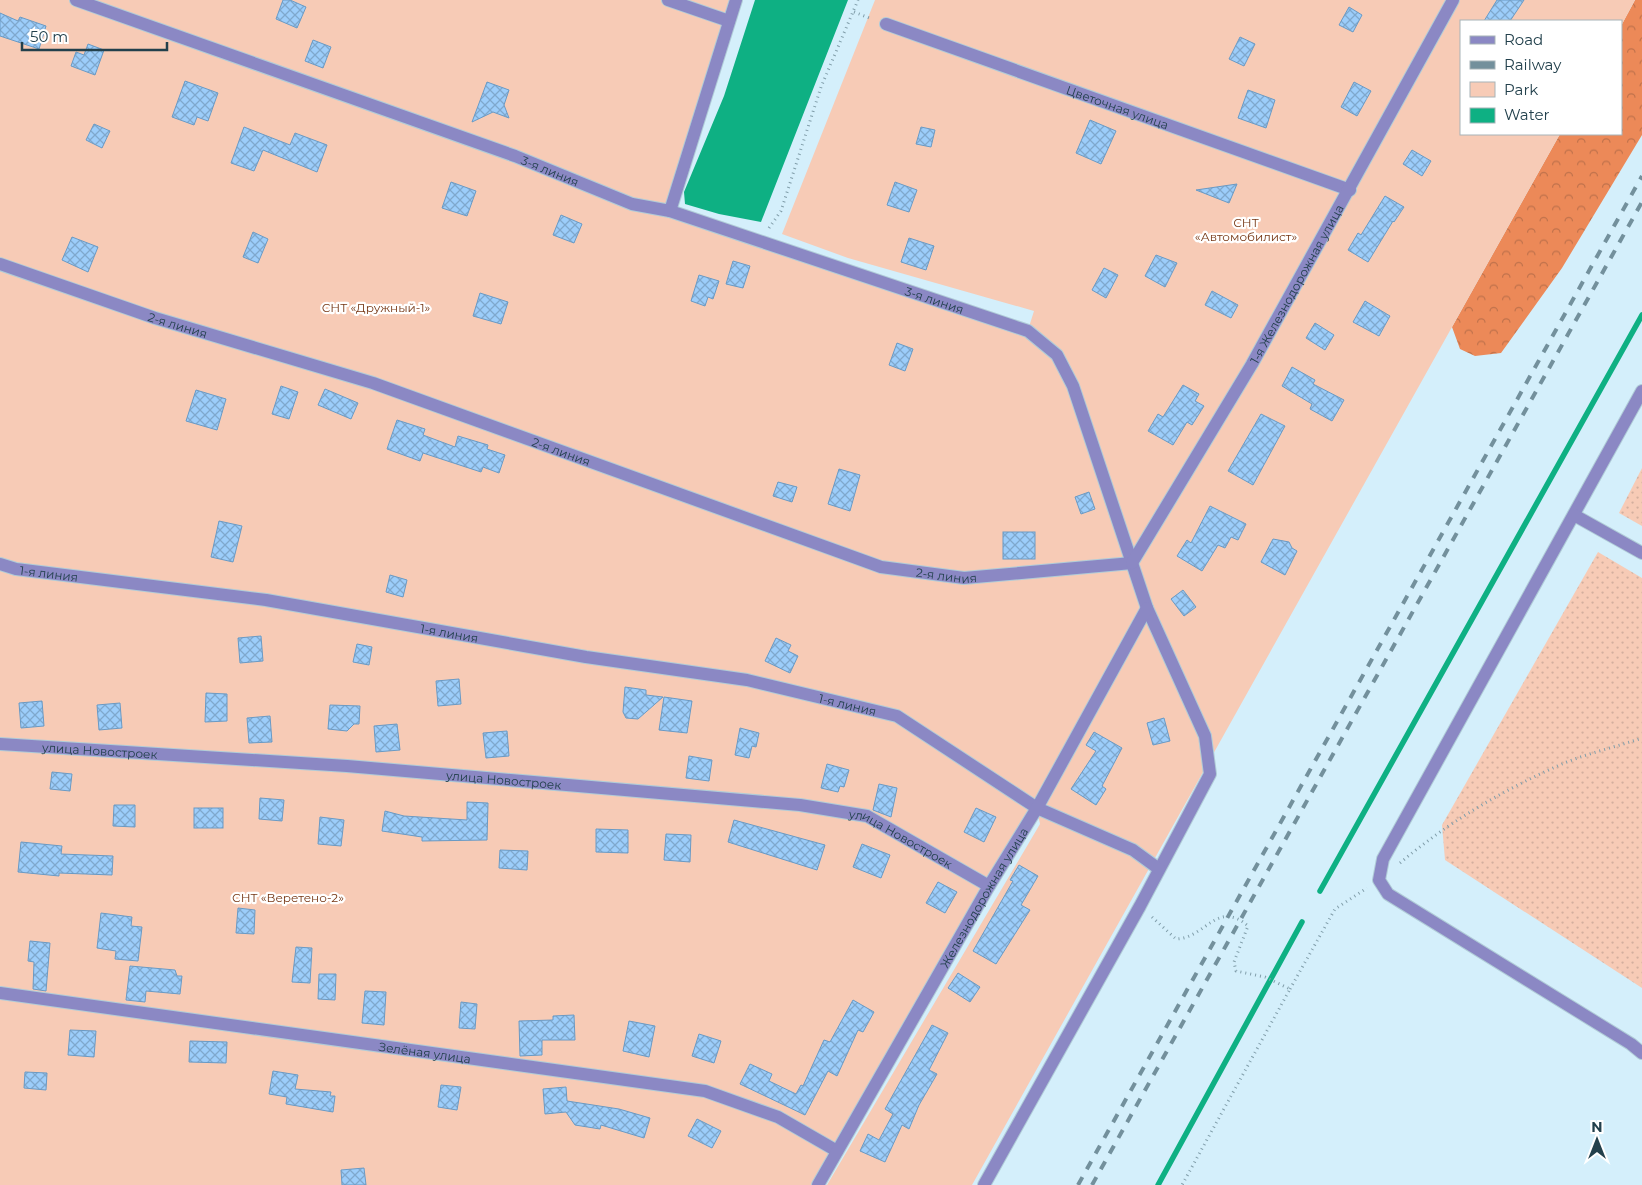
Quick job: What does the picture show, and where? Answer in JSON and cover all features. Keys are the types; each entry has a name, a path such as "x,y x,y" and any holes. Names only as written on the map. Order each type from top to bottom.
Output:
{"street":[{"name":"3-я линия","path":"76,0 515,156 632,204 670,211 1028,331 1057,355 1073,386 1132,563"},
{"path":"668,0 729,21"},
{"path":"670,211 736,0"},
{"name":"1-я Железнодорожная улица","path":"1132,563 1252,364 1350,190 1453,0"},
{"name":"Цветочная улица","path":"886,24 1350,190"},
{"name":"2-я линия","path":"0,264 155,318 374,383 881,567 964,578 1132,563"},
{"path":"1642,391 1383,859 1379,880 1388,894 1631,1044 1642,1053"},
{"path":"1574,515 1642,553"},
{"path":"984,1185 1140,906 1210,774 1205,736 1147,608 1132,563"},
{"name":"1-я линия","path":"0,564 16,569 266,600 586,657 747,680 897,716 1037,808 1133,850 1159,869"},
{"name":"Железнодорожная улица","path":"818,1185 989,886 1037,808 1147,608"},
{"name":"улица Новостроек","path":"0,744 347,766 800,805 867,816 989,886"},
{"name":"Зелёная улица","path":"0,992 706,1091 778,1117 838,1150"}],"path":[{"path":"764,242 768,229 781,211 821,87 858,0"},
{"path":"1182,1185 1335,909 1379,880 1424,842 1498,796 1563,764 1642,738"},
{"path":"1140,906 1176,939 1184,939 1218,917 1229,915 1240,919 1248,926 1234,962 1236,971 1265,977 1290,989"}],"green space":[{"path":"0,0 736,0 670,211 1028,330 1034,311 848,258 782,234 875,0 1635,0 1622,24 1622,20 1460,20 1460,135 1559,135 972,1185 827,1185 1040,824 1037,809 818,1185 0,1185"},
{"path":"1635,0 1642,0 1642,135 1562,268 1501,353 1475,356 1460,349 1452,327 1559,135 1622,135 1622,24"},
{"path":"1642,468 1642,526 1619,513"},
{"path":"1598,552 1642,578 1642,988 1445,860 1442,825"}],"water":[{"path":"755,0 848,0 761,222 719,214 685,204 684,192 724,96"}],"building":[{"path":"283,0 290,0 306,7 297,28 276,19"},
{"path":"1497,0 1524,0 1511,20 1485,20"},
{"path":"1349,7 1362,15 1353,32 1339,25"},
{"path":"0,13 18,21 20,17 46,26 39,49 0,36"},
{"path":"1240,37 1255,44 1244,66 1229,59"},
{"path":"313,40 331,47 323,68 305,61"},
{"path":"88,44 104,50 95,75 71,66 76,52 84,55"},
{"path":"185,81 218,93 208,121 197,117 194,125 172,117"},
{"path":"487,82 509,90 504,105 509,118 493,112 472,122"},
{"path":"1354,82 1371,91 1357,116 1341,107"},
{"path":"1248,90 1275,100 1266,128 1238,118"},
{"path":"1090,120 1116,131 1101,164 1076,153"},
{"path":"94,124 110,131 102,148 86,140"},
{"path":"244,127 290,145 295,133 327,145 317,172 263,150 254,171 231,163"},
{"path":"921,127 935,130 931,147 916,144"},
{"path":"1412,150 1431,161 1422,176 1403,164"},
{"path":"451,182 476,191 467,216 442,208"},
{"path":"895,182 917,190 909,212 887,205"},
{"path":"1237,184 1229,203 1196,190"},
{"path":"1385,196 1404,207 1393,221 1368,262 1348,250 1358,233 1361,235"},
{"path":"561,215 582,224 574,243 553,235"},
{"path":"253,232 268,239 258,263 243,257"},
{"path":"72,237 98,247 88,272 62,260"},
{"path":"909,238 934,246 926,270 901,262"},
{"path":"1156,255 1177,263 1165,287 1145,276"},
{"path":"733,261 750,266 743,288 726,284"},
{"path":"1104,268 1118,275 1106,298 1092,290"},
{"path":"699,275 719,281 713,299 708,297 705,306 691,301"},
{"path":"1212,291 1238,305 1231,318 1205,305"},
{"path":"480,293 508,302 501,324 473,316"},
{"path":"1365,301 1390,316 1379,336 1353,322"},
{"path":"1315,323 1334,335 1325,350 1306,338"},
{"path":"897,343 913,349 905,371 889,365"},
{"path":"1292,367 1315,380 1313,384 1344,400 1332,421 1310,409 1312,404 1282,386"},
{"path":"1183,385 1199,394 1195,401 1204,406 1192,425 1187,422 1173,445 1148,431 1158,414 1163,417"},
{"path":"281,386 298,392 289,419 272,414"},
{"path":"325,389 358,403 351,419 318,405"},
{"path":"196,390 226,399 217,430 186,421"},
{"path":"1261,414 1285,426 1253,485 1228,471"},
{"path":"397,420 425,429 423,435 455,447 458,436 488,445 487,449 505,455 499,473 483,467 481,472 423,453 420,461 387,449"},
{"path":"839,469 860,475 850,511 828,504"},
{"path":"778,482 797,487 792,502 773,496"},
{"path":"1089,492 1095,509 1081,514 1075,497"},
{"path":"1210,506 1246,524 1238,540 1231,537 1225,548 1218,545 1202,571 1177,556 1187,540 1191,543"},
{"path":"219,521 242,526 233,562 211,557"},
{"path":"1003,532 1035,532 1035,559 1003,559"},
{"path":"1273,539 1289,542 1292,548 1297,551 1285,575 1261,562"},
{"path":"390,575 407,580 403,597 386,592"},
{"path":"1183,590 1196,607 1184,616 1171,599"},
{"path":"261,636 263,661 240,663 238,638"},
{"path":"776,638 791,645 788,651 798,656 790,673 765,661"},
{"path":"357,644 372,647 369,665 353,662"},
{"path":"459,679 461,704 438,706 436,681"},
{"path":"625,687 646,690 646,695 663,697 638,719 626,718 623,712"},
{"path":"206,693 227,694 227,721 205,722"},
{"path":"664,697 692,701 687,733 659,730"},
{"path":"42,701 44,726 21,728 19,703"},
{"path":"120,703 122,728 99,730 97,705"},
{"path":"330,705 360,706 359,724 354,724 347,731 328,729"},
{"path":"270,716 272,742 249,743 247,718"},
{"path":"1164,718 1170,741 1153,745 1147,723"},
{"path":"397,724 400,750 376,752 374,726"},
{"path":"740,728 759,733 756,747 752,746 749,758 735,755"},
{"path":"507,731 509,756 486,758 483,733"},
{"path":"1094,732 1122,748 1102,786 1106,789 1096,805 1071,789 1096,751 1086,745"},
{"path":"689,756 712,760 709,781 686,778"},
{"path":"827,764 849,770 844,787 840,786 838,792 821,788"},
{"path":"52,772 72,774 70,791 50,789"},
{"path":"879,784 897,788 891,817 873,810"},
{"path":"260,798 284,800 282,821 259,819"},
{"path":"467,802 488,803 487,840 422,841 422,837 382,831 385,811 404,816 467,820"},
{"path":"114,805 135,805 135,827 113,826"},
{"path":"194,808 223,808 223,828 194,828"},
{"path":"976,808 996,817 984,842 964,832"},
{"path":"320,817 344,820 341,846 318,844"},
{"path":"734,820 825,845 817,870 728,842"},
{"path":"596,829 628,830 628,853 596,852"},
{"path":"666,834 691,835 690,862 664,860"},
{"path":"21,842 62,846 61,854 113,856 112,875 59,873 59,876 18,872"},
{"path":"862,844 890,855 881,878 853,867"},
{"path":"500,850 528,851 527,870 499,868"},
{"path":"1019,865 1038,876 1021,905 1030,910 996,964 973,951 1013,881 1010,880"},
{"path":"938,882 957,892 945,913 926,903"},
{"path":"238,908 255,910 254,934 236,933"},
{"path":"101,913 132,917 131,926 142,927 138,961 115,959 116,951 97,948"},
{"path":"30,941 50,943 46,991 33,989 34,962 28,961"},
{"path":"296,947 312,948 310,983 292,982"},
{"path":"130,966 175,970 177,976 182,976 180,994 146,991 145,1002 126,1000"},
{"path":"958,973 980,987 970,1002 948,988"},
{"path":"319,974 336,974 335,1000 318,999"},
{"path":"365,991 386,992 384,1025 362,1023"},
{"path":"853,1000 874,1012 863,1032 858,1030 837,1076 828,1071 805,1115 740,1084 750,1064 772,1074 769,1081 796,1094 801,1085 803,1086 824,1040 830,1042"},
{"path":"461,1002 477,1004 475,1029 459,1028"},
{"path":"574,1015 575,1040 542,1040 542,1055 520,1056 519,1021 553,1020 553,1016"},
{"path":"629,1021 655,1026 649,1057 623,1051"},
{"path":"932,1025 948,1033 929,1070 937,1074 919,1105 909,1129 902,1125 885,1162 860,1151 868,1134 879,1140 893,1114 885,1109"},
{"path":"70,1030 96,1031 94,1057 68,1055"},
{"path":"699,1034 721,1041 714,1063 692,1056"},
{"path":"190,1041 227,1042 226,1063 189,1062"},
{"path":"273,1071 298,1075 295,1089 331,1092 330,1096 335,1096 333,1112 286,1104 287,1097 269,1094"},
{"path":"25,1072 47,1073 46,1090 24,1088"},
{"path":"441,1085 461,1087 457,1110 438,1107"},
{"path":"566,1087 567,1101 619,1109 650,1118 644,1138 601,1125 600,1129 575,1125 566,1112 545,1114 543,1089"},
{"path":"697,1119 721,1131 712,1148 688,1136"},
{"path":"364,1168 366,1185 342,1185 341,1170"}],"waterway":[{"path":"1320,891 1642,315"},
{"path":"1158,1185 1302,922"}],"railway":[{"path":"1078,1185 1642,176"},
{"path":"1092,1185 1642,202"}],"park label":[{"name":"СНТ «Автомобилист»","path":"1246,229"},
{"name":"СНТ «Дружный-1»","path":"376,307"},
{"name":"СНТ «Веретено-2»","path":"288,897"}]}
